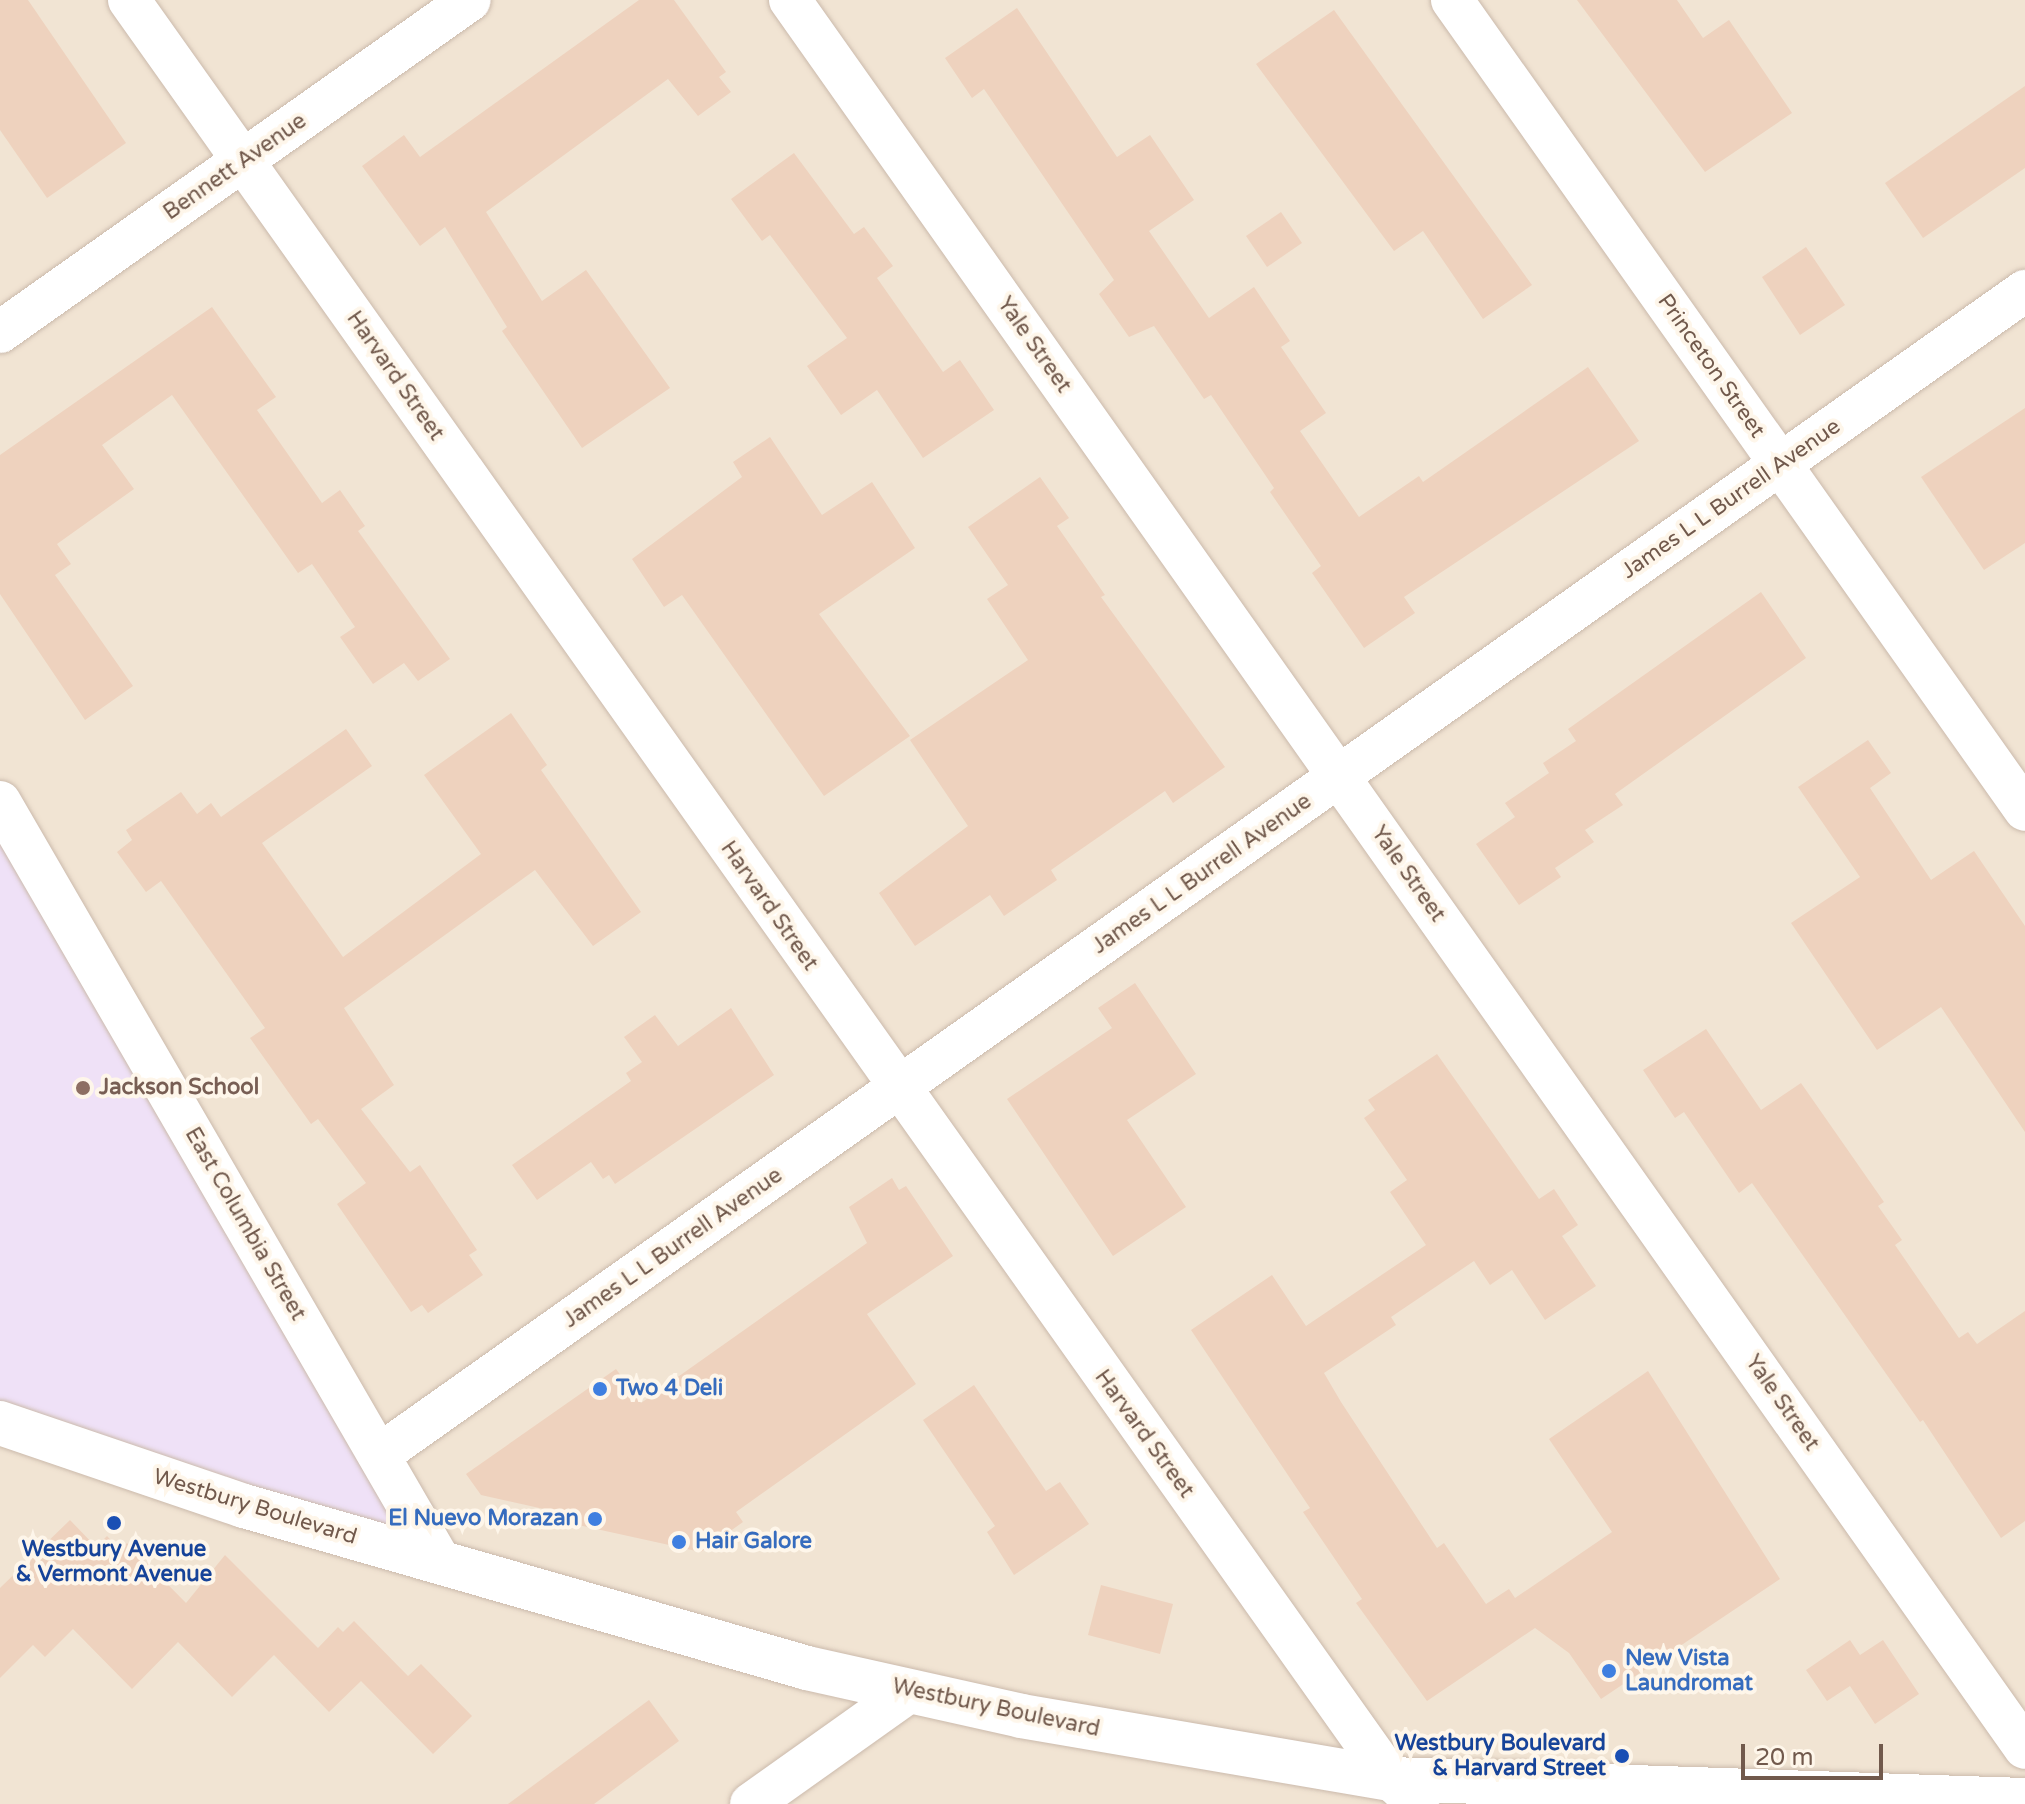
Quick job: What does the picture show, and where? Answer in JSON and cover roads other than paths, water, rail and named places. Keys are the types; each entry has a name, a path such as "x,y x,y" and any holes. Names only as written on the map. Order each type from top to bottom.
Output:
{"street":[{"name":"Harvard Street","path":"129,0 898,1089 1404,1792"},
{"name":"Bennett Avenue","path":"0,332 470,0"},
{"name":"Yale Street","path":"790,0 2025,1748"},
{"name":"Princeton Street","path":"1452,0 2025,810"},
{"name":"James L L Burrell Avenue","path":"379,1455 2025,291"},
{"name":"East Columbia Street","path":"0,802 441,1563"},
{"name":"Westbury Boulevard","path":"5,1432 244,1506 807,1668 1021,1716 1404,1792 2025,1800"},
{"path":"751,1804 910,1691"}],"place":[{"name":"Jackson School","path":"83,1088"},
{"name":"Two 4 Deli","path":"600,1389"},
{"name":"El Nuevo Morazan","path":"595,1519"},
{"name":"Westbury Avenue & Vermont Avenue","path":"114,1523"},
{"name":"Hair Galore","path":"679,1542"},
{"name":"New Vista Laundromat","path":"1609,1671"},
{"name":"Westbury Boulevard & Harvard Street","path":"1622,1756"}]}
